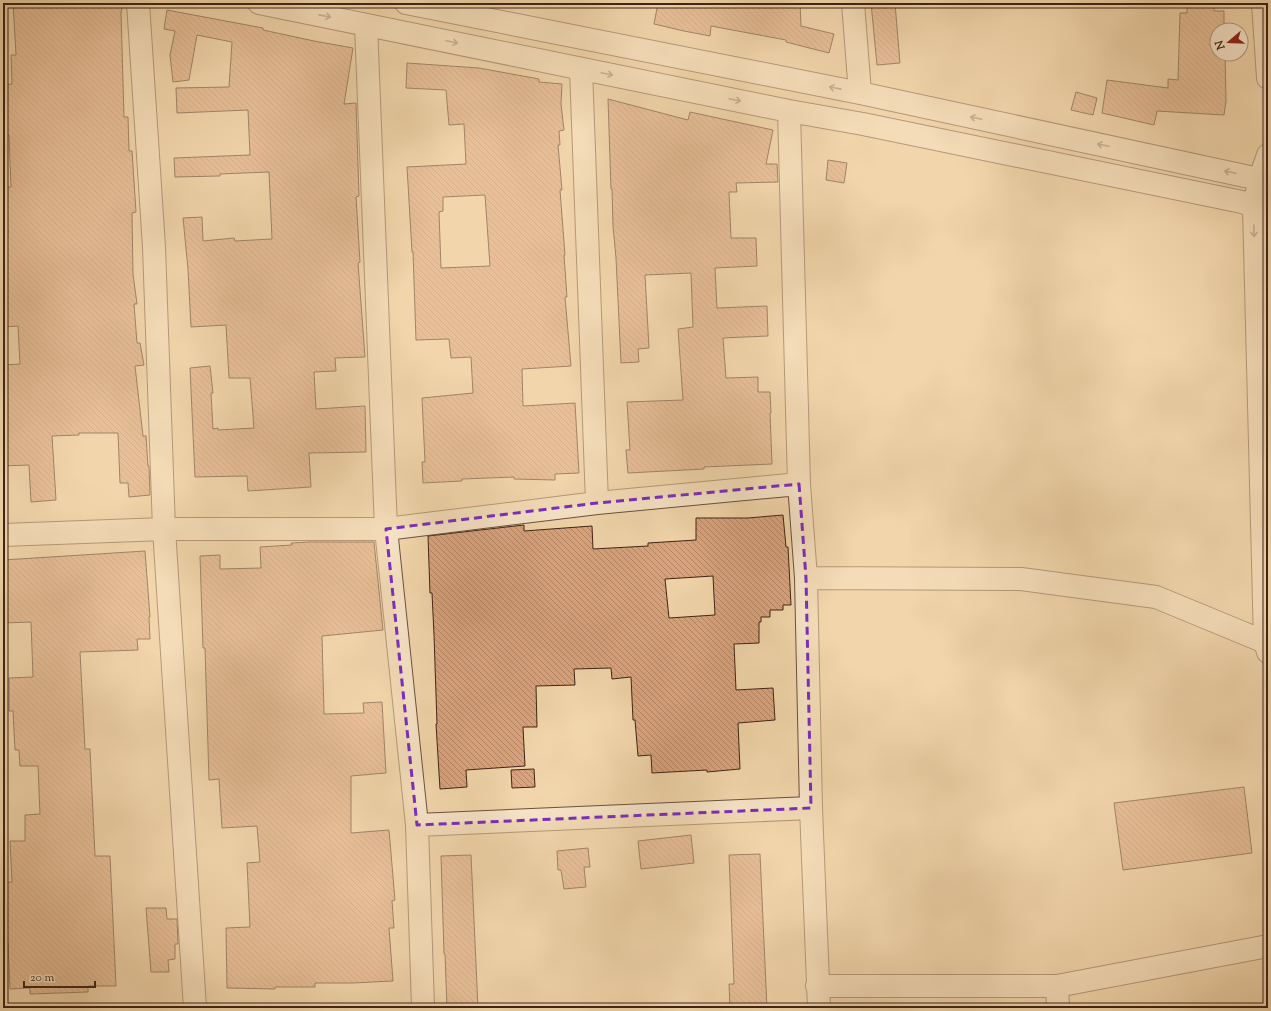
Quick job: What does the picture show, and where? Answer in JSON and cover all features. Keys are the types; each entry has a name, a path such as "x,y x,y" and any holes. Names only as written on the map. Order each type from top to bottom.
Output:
{"street":[{"path":"138,3 154,247 164,529 195,1008"},
{"path":"259,3 789,111 909,133 1242,202 1261,209"},
{"path":"406,3 860,93 1264,180"},
{"path":"853,3 860,93"},
{"path":"1263,3 1268,78"},
{"path":"366,25 386,529 417,825 423,1008"},
{"path":"581,69 597,504"},
{"path":"789,111 798,484 806,578 817,986 819,1008"},
{"path":"806,578 1020,579 1156,597 1266,647 1261,209 1268,155"},
{"path":"3,535 164,529 386,529 597,504 798,484"},
{"path":"417,825 812,808"},
{"path":"817,986 1057,986 1268,946"},
{"path":"1057,986 1058,1008"}],"highlighted area":[{"path":"799,484 806,578 811,808 417,825 386,529 597,503"}],"building":[{"path":"13,3 123,3 121,13 124,117 128,117 129,151 132,151 136,212 132,213 133,274 137,304 134,304 137,343 140,343 144,365 135,366 143,436 146,436 150,495 129,497 128,483 120,483 118,433 79,433 79,435 52,436 56,500 31,502 29,465 3,466 3,365 20,364 18,326 3,327 3,234 8,234 4,187 11,187 9,135 3,136 3,85 12,84 11,55 16,55"},
{"path":"658,3 800,3 801,26 834,34 829,53 786,42 786,40 711,26 710,36 654,24"},
{"path":"871,3 895,3 900,63 877,65"},
{"path":"1187,3 1214,3 1214,11 1224,11 1224,22 1209,22 1209,62 1225,62 1226,101 1224,115 1157,111 1154,125 1102,113 1107,80 1168,88 1168,79 1178,80 1180,13 1187,13"},
{"path":"167,10 263,28 263,30 353,48 344,104 356,103 359,196 356,197 360,262 358,263 365,357 335,358 336,371 314,372 316,409 365,406 366,452 309,453 311,487 248,491 247,476 195,477 190,368 210,366 213,393 211,393 213,429 254,428 250,378 229,378 226,325 191,327 188,269 183,218 202,217 203,241 234,238 235,241 272,239 269,172 220,174 220,176 175,177 174,158 250,155 248,110 177,113 176,88 229,87 232,42 197,35 189,80 173,82 170,55 175,31 164,29"},
{"path":"407,63 479,68 539,79 539,82 562,84 561,104 564,130 559,131 560,145 558,145 562,190 560,190 567,297 565,297 571,366 522,369 523,406 575,403 579,473 555,474 555,480 514,479 514,477 462,479 462,481 423,483 422,462 425,462 422,398 473,393 471,357 451,358 449,339 416,340 413,252 407,167 466,164 464,124 449,125 446,90 406,88","holes":["485,195 490,266 441,268 439,212 443,211 443,197"]},
{"path":"1076,92 1097,98 1093,115 1071,110"},
{"path":"608,99 688,120 690,112 773,130 766,164 777,164 778,182 736,183 737,192 729,192 731,238 756,238 757,266 715,268 717,308 767,306 768,336 723,338 726,378 758,377 758,392 770,392 772,464 704,467 704,469 628,473 626,450 630,450 627,402 683,400 678,329 693,327 691,273 645,275 649,348 638,349 639,362 621,363 611,189"},
{"path":"828,160 847,163 844,183 826,180"},
{"path":"783,515 786,547 788,547 791,605 783,605 783,610 770,610 770,617 761,617 761,622 759,622 759,643 734,644 736,690 773,688 775,720 738,723 740,769 707,772 707,770 652,773 651,755 638,756 635,720 633,720 631,677 612,679 611,668 574,669 575,685 536,686 537,727 523,727 525,766 466,770 467,787 440,789 436,724 434,635 432,593 430,593 428,536 524,525 524,531 592,526 593,549 648,546 648,543 696,540 696,518 748,518","holes":["713,576 715,615 669,618 665,579"]},
{"path":"374,542 383,630 322,636 324,714 364,713 363,703 382,702 386,773 351,776 351,833 389,830 395,900 392,901 394,928 389,928 393,981 315,983 315,987 275,987 275,989 227,988 226,928 250,927 247,863 260,862 257,826 222,828 219,779 209,780 205,648 203,648 200,556 220,555 220,569 261,568 260,547 292,545 291,543"},
{"path":"145,551 150,617 150,639 137,639 138,650 80,652 85,749 90,749 95,856 110,856 116,986 88,986 88,992 30,994 30,988 10,989 8,942 3,942 3,883 12,882 10,841 25,841 25,815 40,814 38,766 20,766 19,750 15,750 13,711 9,711 9,678 33,677 31,622 3,623 3,560"},
{"path":"534,769 535,787 512,788 511,770"},
{"path":"1244,787 1252,853 1123,870 1114,803"},
{"path":"691,835 694,863 641,869 638,841"},
{"path":"588,848 590,867 584,867 586,887 564,889 561,870 558,870 557,851"},
{"path":"760,854 767,1008 730,1008 729,984 734,984 729,855"},
{"path":"471,855 478,1008 447,1008 441,856"},
{"path":"146,908 166,908 167,919 177,919 178,944 175,944 175,959 168,960 169,972 151,972"}]}
